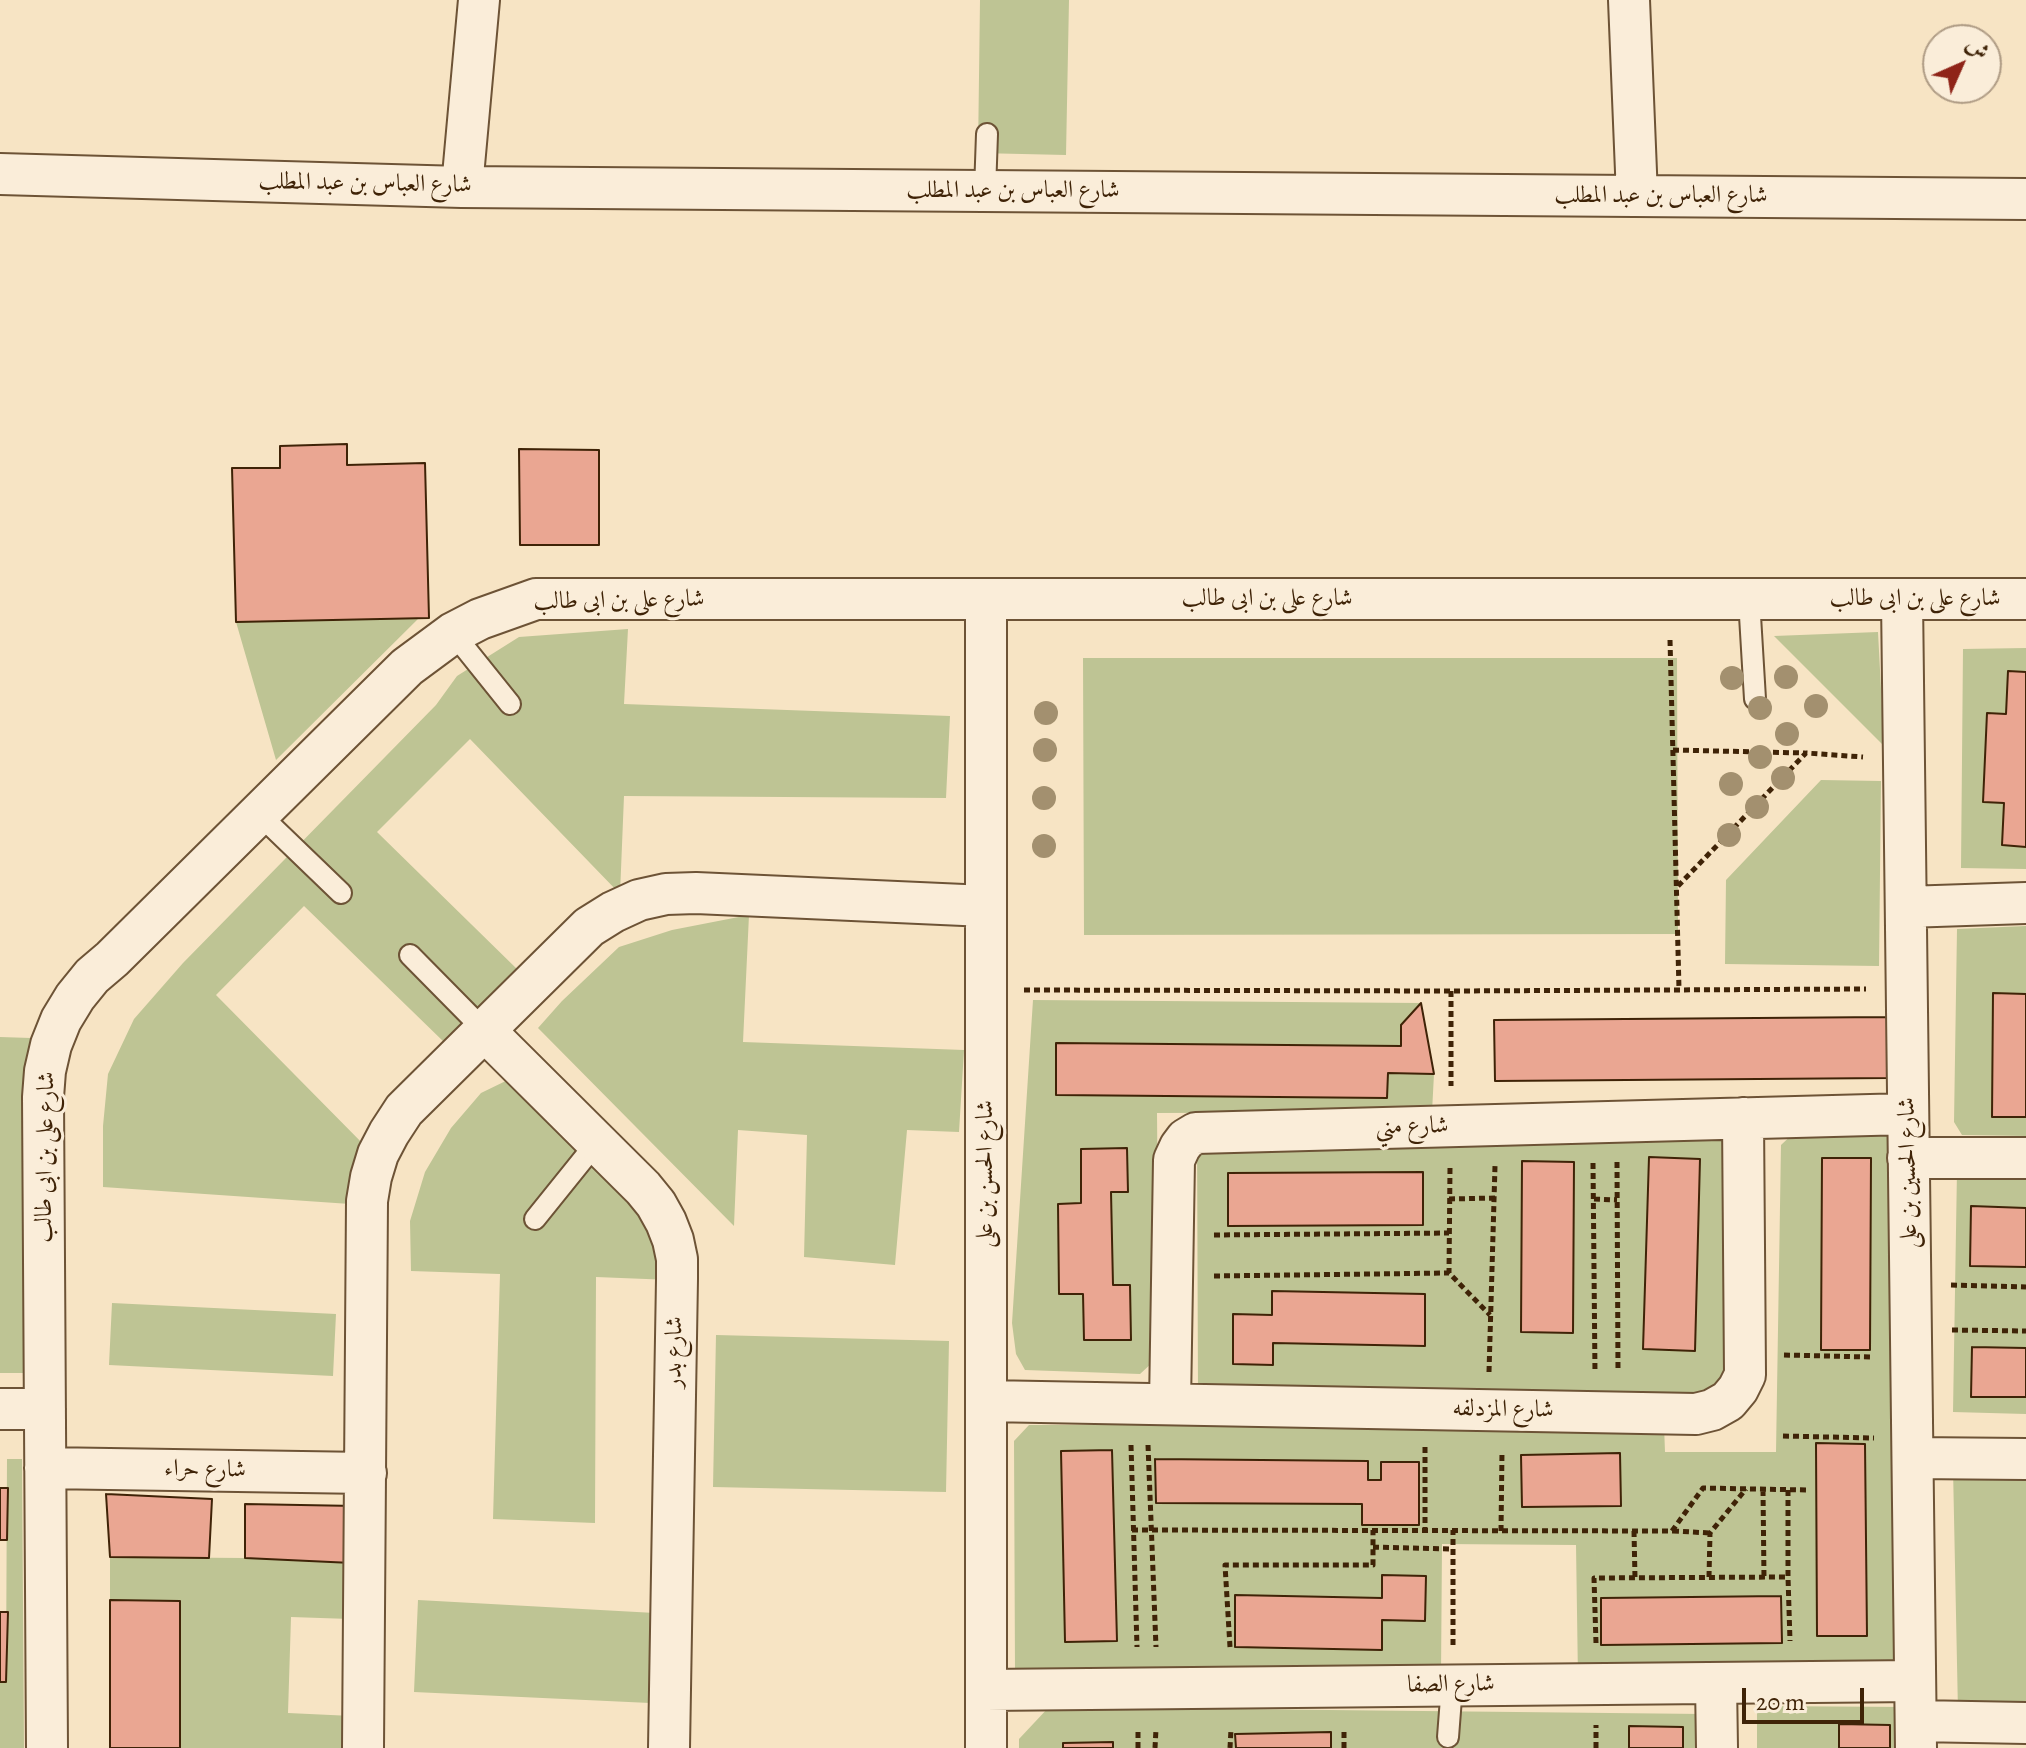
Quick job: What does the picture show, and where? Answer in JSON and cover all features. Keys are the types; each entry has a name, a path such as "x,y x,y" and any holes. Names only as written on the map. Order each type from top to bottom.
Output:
{"street":[{"path":"462,187 479,0"},
{"path":"1629,0 1637,196"},
{"name":"شارع العباس بن عبد المطلب","path":"0,174 462,187 2026,199"},
{"name":"شارع على بن ابى طالب","path":"47,1748 43,1097 51,1045 61,1020 92,976 407,667 453,633 480,619 536,599 2026,599"},
{"name":"شارع الحسن بن على","path":"986,599 986,1748"},
{"name":"شارع الحسين بن على","path":"1902,599 1916,1735"},
{"path":"363,1748 367,1201 378,1154 404,1110 589,927 639,900 666,894 696,893 986,906"},
{"path":"1906,907 2026,903"},
{"name":"شارع بدر","path":"484,1030 643,1188 656,1204 673,1240 677,1259 669,1748"},
{"name":"شارع مني","path":"1149,1404 1172,1277 1174,1160 1186,1139 1196,1133 1908,1114"},
{"name":"شارع المزدلفه","path":"986,1401 1696,1414 1712,1410 1728,1401 1745,1375 1743,1118"},
{"path":"1908,1158 2026,1158"},
{"path":"0,1409 45,1409"},
{"path":"1912,1448 2026,1459"},
{"name":"شارع حراء","path":"45,1468 366,1473"},
{"name":"شارع الصفا","path":"986,1690 1915,1681"},
{"path":"1716,1683 1717,1748"},
{"path":"1916,1735 2026,1723"}],"lane":[{"path":"985,191 987,134"},
{"path":"1749,599 1755,699"},
{"path":"453,633 510,704"},
{"path":"259,814 341,893"},
{"path":"410,955 484,1030"},
{"path":"535,1219 597,1142"},
{"path":"1448,1737 1452,1685"}],"path":[{"path":"1669,599 1679,989"},
{"path":"1673,750 1806,753 1904,761"},
{"path":"1677,887 1806,753"},
{"path":"986,989 1907,989"},
{"path":"1604,1122 1594,1199 1607,1412"},
{"path":"1604,1122 1617,1200 1607,1412"},
{"path":"1495,1125 1495,1410 1501,1531"},
{"path":"1449,1199 1495,1198"},
{"path":"1594,1199 1617,1200"},
{"path":"1172,1235 1449,1233"},
{"path":"1172,1277 1449,1273"},
{"path":"1911,1285 2026,1287"},
{"path":"1745,1355 1911,1344 2026,1331"},
{"path":"1148,1688 1149,1404"},
{"path":"1148,1688 1132,1530 1149,1404"},
{"path":"1425,1409 1425,1530"},
{"path":"1783,1436 1912,1448"},
{"path":"1672,1531 1703,1488 1807,1490"},
{"path":"1709,1577 1710,1533 1746,1489"},
{"path":"1763,1490 1764,1578"},
{"path":"1788,1490 1792,1682"},
{"path":"1132,1530 1710,1533"},
{"path":"1232,1687 1225,1565 1373,1565 1373,1530"},
{"path":"1452,1685 1453,1530"},
{"path":"1634,1531 1635,1578"},
{"path":"1373,1547 1453,1549"},
{"path":"1597,1684 1594,1578 1788,1577"}],"green space":[{"path":"980,0 1069,0 1066,155 978,153"},
{"path":"419,618 276,760 236,622"},
{"path":"628,629 624,704 950,716 946,798 624,796 620,894 470,739 377,832 518,970 446,1044 304,906 216,995 372,1153 350,1204 103,1187 103,1126 108,1074 134,1019 183,963 436,705 457,676 519,637"},
{"path":"1878,632 1884,746 1774,636"},
{"path":"2026,648 2026,869 1961,868 1963,649"},
{"path":"1083,658 1677,658 1678,934 1084,935"},
{"path":"1821,780 1881,781 1879,966 1725,964 1726,880"},
{"path":"749,915 743,1042 964,1050 959,1132 907,1130 895,1265 804,1257 807,1135 738,1130 734,1226 538,1028 619,947 672,930"},
{"path":"2026,926 2026,1136 1962,1135 1954,1122 1957,929"},
{"path":"1033,1000 1421,1003 1401,1025 1401,1046 1056,1043 1056,1094 1387,1098 1388,1073 1434,1074 1432,1112 1157,1113 1159,1339 1153,1362 1140,1374 1025,1370 1016,1354 1012,1323"},
{"path":"0,1037 31,1038 29,1373 0,1373"},
{"path":"516,1076 666,1229 671,1280 596,1277 595,1523 493,1519 500,1274 411,1271 410,1221 425,1172 451,1128 481,1093"},
{"path":"1798,1129 1892,1130 1908,1650 1881,1676 1578,1679 1576,1545 1442,1544 1441,1675 1015,1671 1014,1441 1029,1425 1664,1425 1665,1452 1776,1452 1781,1145"},
{"path":"1197,1135 1733,1137 1733,1393 1198,1391"},
{"path":"1957,1170 2026,1172 2026,1414 1953,1412"},
{"path":"112,1303 336,1314 333,1376 109,1365"},
{"path":"716,1335 949,1341 946,1492 713,1487"},
{"path":"7,1459 22,1459 24,1748 0,1748 0,1682 6,1682"},
{"path":"1953,1468 2026,1469 2026,1712 1958,1712"},
{"path":"110,1557 352,1563 350,1619 291,1617 288,1713 352,1716 351,1748 180,1748 180,1601 110,1600"},
{"path":"418,1600 655,1613 650,1703 414,1692"},
{"path":"1757,1706 1909,1707 1909,1748 1757,1748"},
{"path":"1049,1707 1703,1714 1703,1748 1019,1748 1019,1739"}],"building":[{"path":"347,444 347,465 425,463 429,618 236,622 232,468 280,468 280,446"},
{"path":"519,449 599,450 599,545 520,545"},
{"path":"2008,671 2026,672 2026,847 2002,845 2004,803 1983,802 1987,713 2006,714"},
{"path":"1993,993 2026,994 2026,1117 1992,1117"},
{"path":"1421,1003 1434,1074 1388,1073 1387,1098 1056,1095 1056,1043 1401,1046 1401,1025"},
{"path":"1888,1017 1889,1078 1495,1081 1494,1020"},
{"path":"1127,1148 1128,1192 1111,1192 1113,1285 1130,1285 1131,1340 1084,1340 1083,1294 1059,1294 1058,1204 1081,1203 1081,1149"},
{"path":"1649,1157 1700,1159 1695,1351 1643,1349"},
{"path":"1822,1158 1871,1158 1870,1350 1821,1350"},
{"path":"1522,1161 1574,1162 1573,1333 1521,1332"},
{"path":"1423,1172 1423,1225 1228,1226 1228,1173"},
{"path":"1971,1206 2026,1208 2026,1267 1970,1266"},
{"path":"1272,1291 1425,1294 1425,1346 1273,1343 1273,1365 1233,1364 1233,1314 1272,1315"},
{"path":"1972,1347 2026,1348 2026,1397 1971,1397"},
{"path":"1816,1443 1865,1444 1867,1636 1817,1636"},
{"path":"1112,1450 1117,1641 1065,1642 1061,1451"},
{"path":"1620,1453 1621,1506 1522,1507 1521,1455"},
{"path":"1155,1459 1368,1461 1368,1480 1381,1480 1381,1462 1419,1462 1419,1525 1362,1525 1362,1504 1156,1503"},
{"path":"0,1488 8,1488 7,1540 0,1540"},
{"path":"106,1494 212,1499 209,1558 110,1557"},
{"path":"245,1504 356,1506 352,1563 245,1558"},
{"path":"1382,1575 1426,1576 1425,1621 1382,1620 1382,1650 1235,1647 1235,1595 1382,1598"},
{"path":"1781,1596 1782,1643 1601,1645 1601,1598"},
{"path":"110,1600 180,1601 180,1748 110,1748"},
{"path":"0,1612 8,1612 6,1682 0,1682"},
{"path":"1839,1724 1890,1725 1890,1748 1839,1748"},
{"path":"1629,1726 1683,1727 1683,1748 1629,1748"},
{"path":"1331,1732 1331,1748 1236,1748 1235,1734"},
{"path":"1113,1742 1113,1748 1063,1748 1063,1743"}]}
